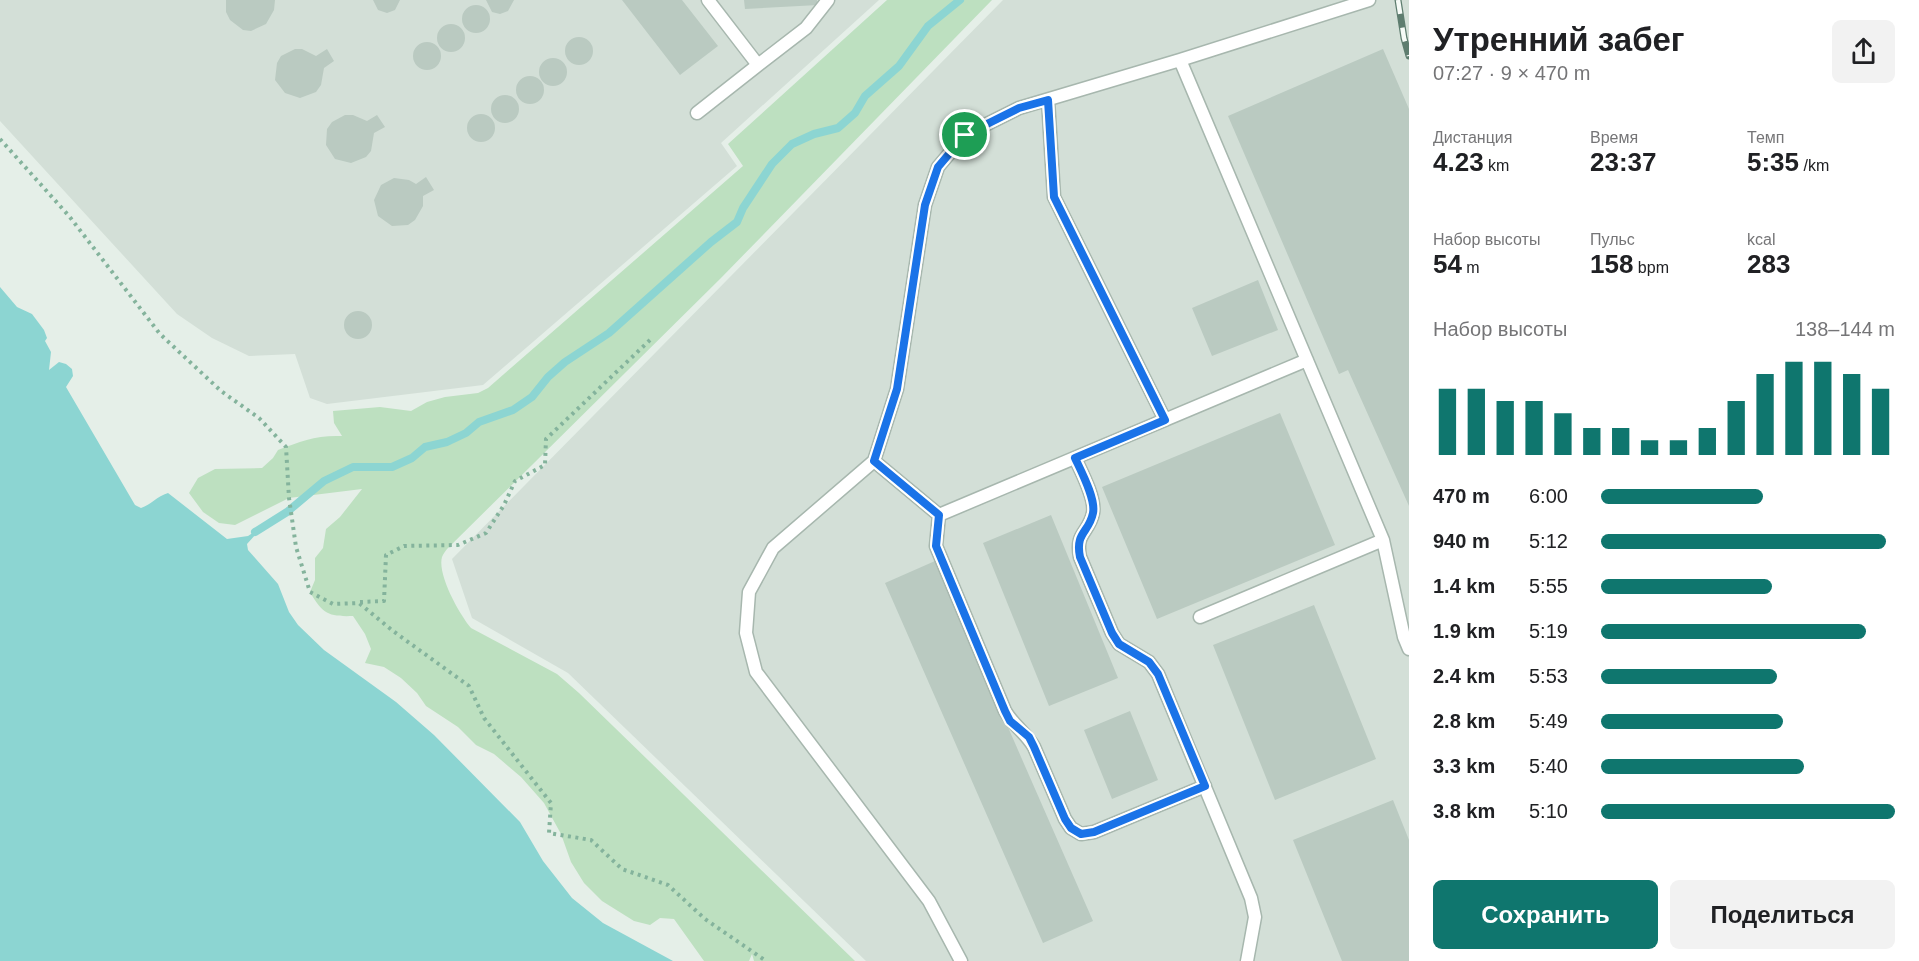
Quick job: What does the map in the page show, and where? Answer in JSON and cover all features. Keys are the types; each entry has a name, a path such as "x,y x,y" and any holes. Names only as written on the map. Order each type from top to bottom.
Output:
{"lane":[{"path":"708,0 758,65"},
{"path":"697,113 806,28 828,0"},
{"path":"961,961 928,901 756,672 746,633 749,592 773,548 874,461 897,389 925,205 938,167 965,135 1019,108 1369,0"},
{"path":"1180,60 1383,540 1404,637 1409,650"},
{"path":"1048,100 1054,197 1165,420"},
{"path":"939,515 1307,360"},
{"path":"1075,458 1092,499 1094,510 1077,544 1080,557 1112,633 1119,644 1149,662 1158,674 1205,786 1251,898 1255,917 1248,961"},
{"path":"874,461 939,515"},
{"path":"939,515 936,546 1005,711 1010,721 1029,737 1071,828 1081,834 1094,832 1205,786"},
{"path":"1200,617 1383,540"}],"path":[{"path":"0,139 69,216 160,334 220,392 259,418 286,447 289,498 296,548 310,592 333,604 384,601 386,555 404,546 458,545 486,533 504,505 515,482 545,465 546,439 650,340"},
{"path":"359,603 393,631 469,686 484,718 550,803 549,833 591,840 622,869 668,885 705,919 766,961"}],"shaded area":[{"path":"0,0 879,0 721,143 737,166 483,385 327,404 310,398 295,354 249,356 212,338 177,314 0,121"},
{"path":"1003,0 1409,0 1409,961 866,961 568,673 472,618 452,559"}],"green space":[{"path":"887,0 992,0 721,278 447,549 442,557 441,565 446,584 471,628 557,674 579,693 855,961 754,961 752,954 749,961 704,961 674,919 660,918 650,925 634,921 602,901 584,883 571,862 561,834 544,803 521,777 494,754 476,745 458,727 426,706 417,693 401,678 384,667 365,663 371,649 365,634 353,616 337,616 318,605 310,592 315,580 315,558 323,548 326,529 340,517 362,489 289,498 235,525 219,523 203,512 189,493 198,478 215,469 262,468 278,450 309,439 342,436 334,423 333,411 380,407 411,411 427,402 478,393 488,388 743,166 728,144"}],"water":[{"path":"0,287 17,307 32,314 44,330 47,338 45,341 51,352 49,370 59,362 72,369 73,376 66,387 135,505 141,508 168,493 227,539 248,536 263,526 247,544 248,550 278,584 289,612 298,625 324,650 396,702 434,735 520,822 543,861 572,898 603,923 673,961 0,961"}],"building":[{"path":"226,0 275,0 274,10 266,24 251,31 243,30 230,20 226,12"},
{"path":"373,0 400,0 395,10 387,13 378,10"},
{"path":"486,0 514,0 508,11 500,14 492,12"},
{"path":"622,0 682,0 718,46 680,75"},
{"path":"744,0 817,0 818,5 745,9"},
{"path":"476,5 486,9 490,19 486,29 476,33 466,29 462,19 466,9"},
{"path":"451,24 461,28 465,38 461,48 451,52 441,48 437,38 441,28"},
{"path":"579,37 589,41 593,51 589,61 579,65 569,61 565,51 569,41"},
{"path":"427,42 437,46 441,56 437,66 427,70 417,66 413,56 417,46"},
{"path":"295,49 302,49 316,56 327,49 334,61 324,68 321,85 316,92 300,98 285,93 275,80 277,63 281,56"},
{"path":"1383,49 1409,109 1409,506 1348,370 1339,374 1228,116"},
{"path":"553,58 563,62 567,72 563,82 553,86 543,82 539,72 543,62"},
{"path":"530,76 540,80 544,90 540,100 530,104 520,100 516,90 520,80"},
{"path":"505,95 515,99 519,109 515,119 505,123 495,119 491,109 495,99"},
{"path":"481,114 491,118 495,128 491,138 481,142 471,138 467,128 471,118"},
{"path":"345,115 353,115 367,121 377,115 385,127 374,133 371,151 366,157 351,163 335,159 326,145 327,129 332,122"},
{"path":"426,177 434,190 423,196 423,206 415,220 408,225 392,226 378,216 374,200 381,185 394,178 409,180 416,184"},
{"path":"1258,280 1278,330 1212,356 1192,308"},
{"path":"358,311 368,315 372,325 368,335 358,339 348,335 344,325 348,315"},
{"path":"1280,413 1335,545 1157,619 1102,487"},
{"path":"1051,515 1118,678 1049,706 983,543"},
{"path":"935,561 1093,921 1043,943 885,583"},
{"path":"1314,605 1376,759 1275,800 1213,645"},
{"path":"1130,711 1158,780 1112,799 1084,730"},
{"path":"1393,800 1409,840 1409,961 1342,961 1293,840"}],"waterway":[{"path":"255,532 287,512 324,481 353,467 392,467 412,458 425,447 447,442 466,433 479,422 513,410 532,397 548,377 565,362 609,333 711,242 737,222 743,208 772,164 792,144 814,134 838,128 855,113 865,96 899,66 928,26 960,0"}],"railway":[{"path":"1398,0 1409,56"}],"route":[{"path":"1048,100 1054,197 1165,420 1075,458 1092,499 1094,510 1077,544 1080,557 1112,633 1119,644 1149,662 1158,674 1205,786 1094,832 1081,834 1071,828 1029,737 1010,721 1005,711 936,546 939,515 874,461 897,389 925,205 938,167 965,135 1019,108 1048,100"}]}
